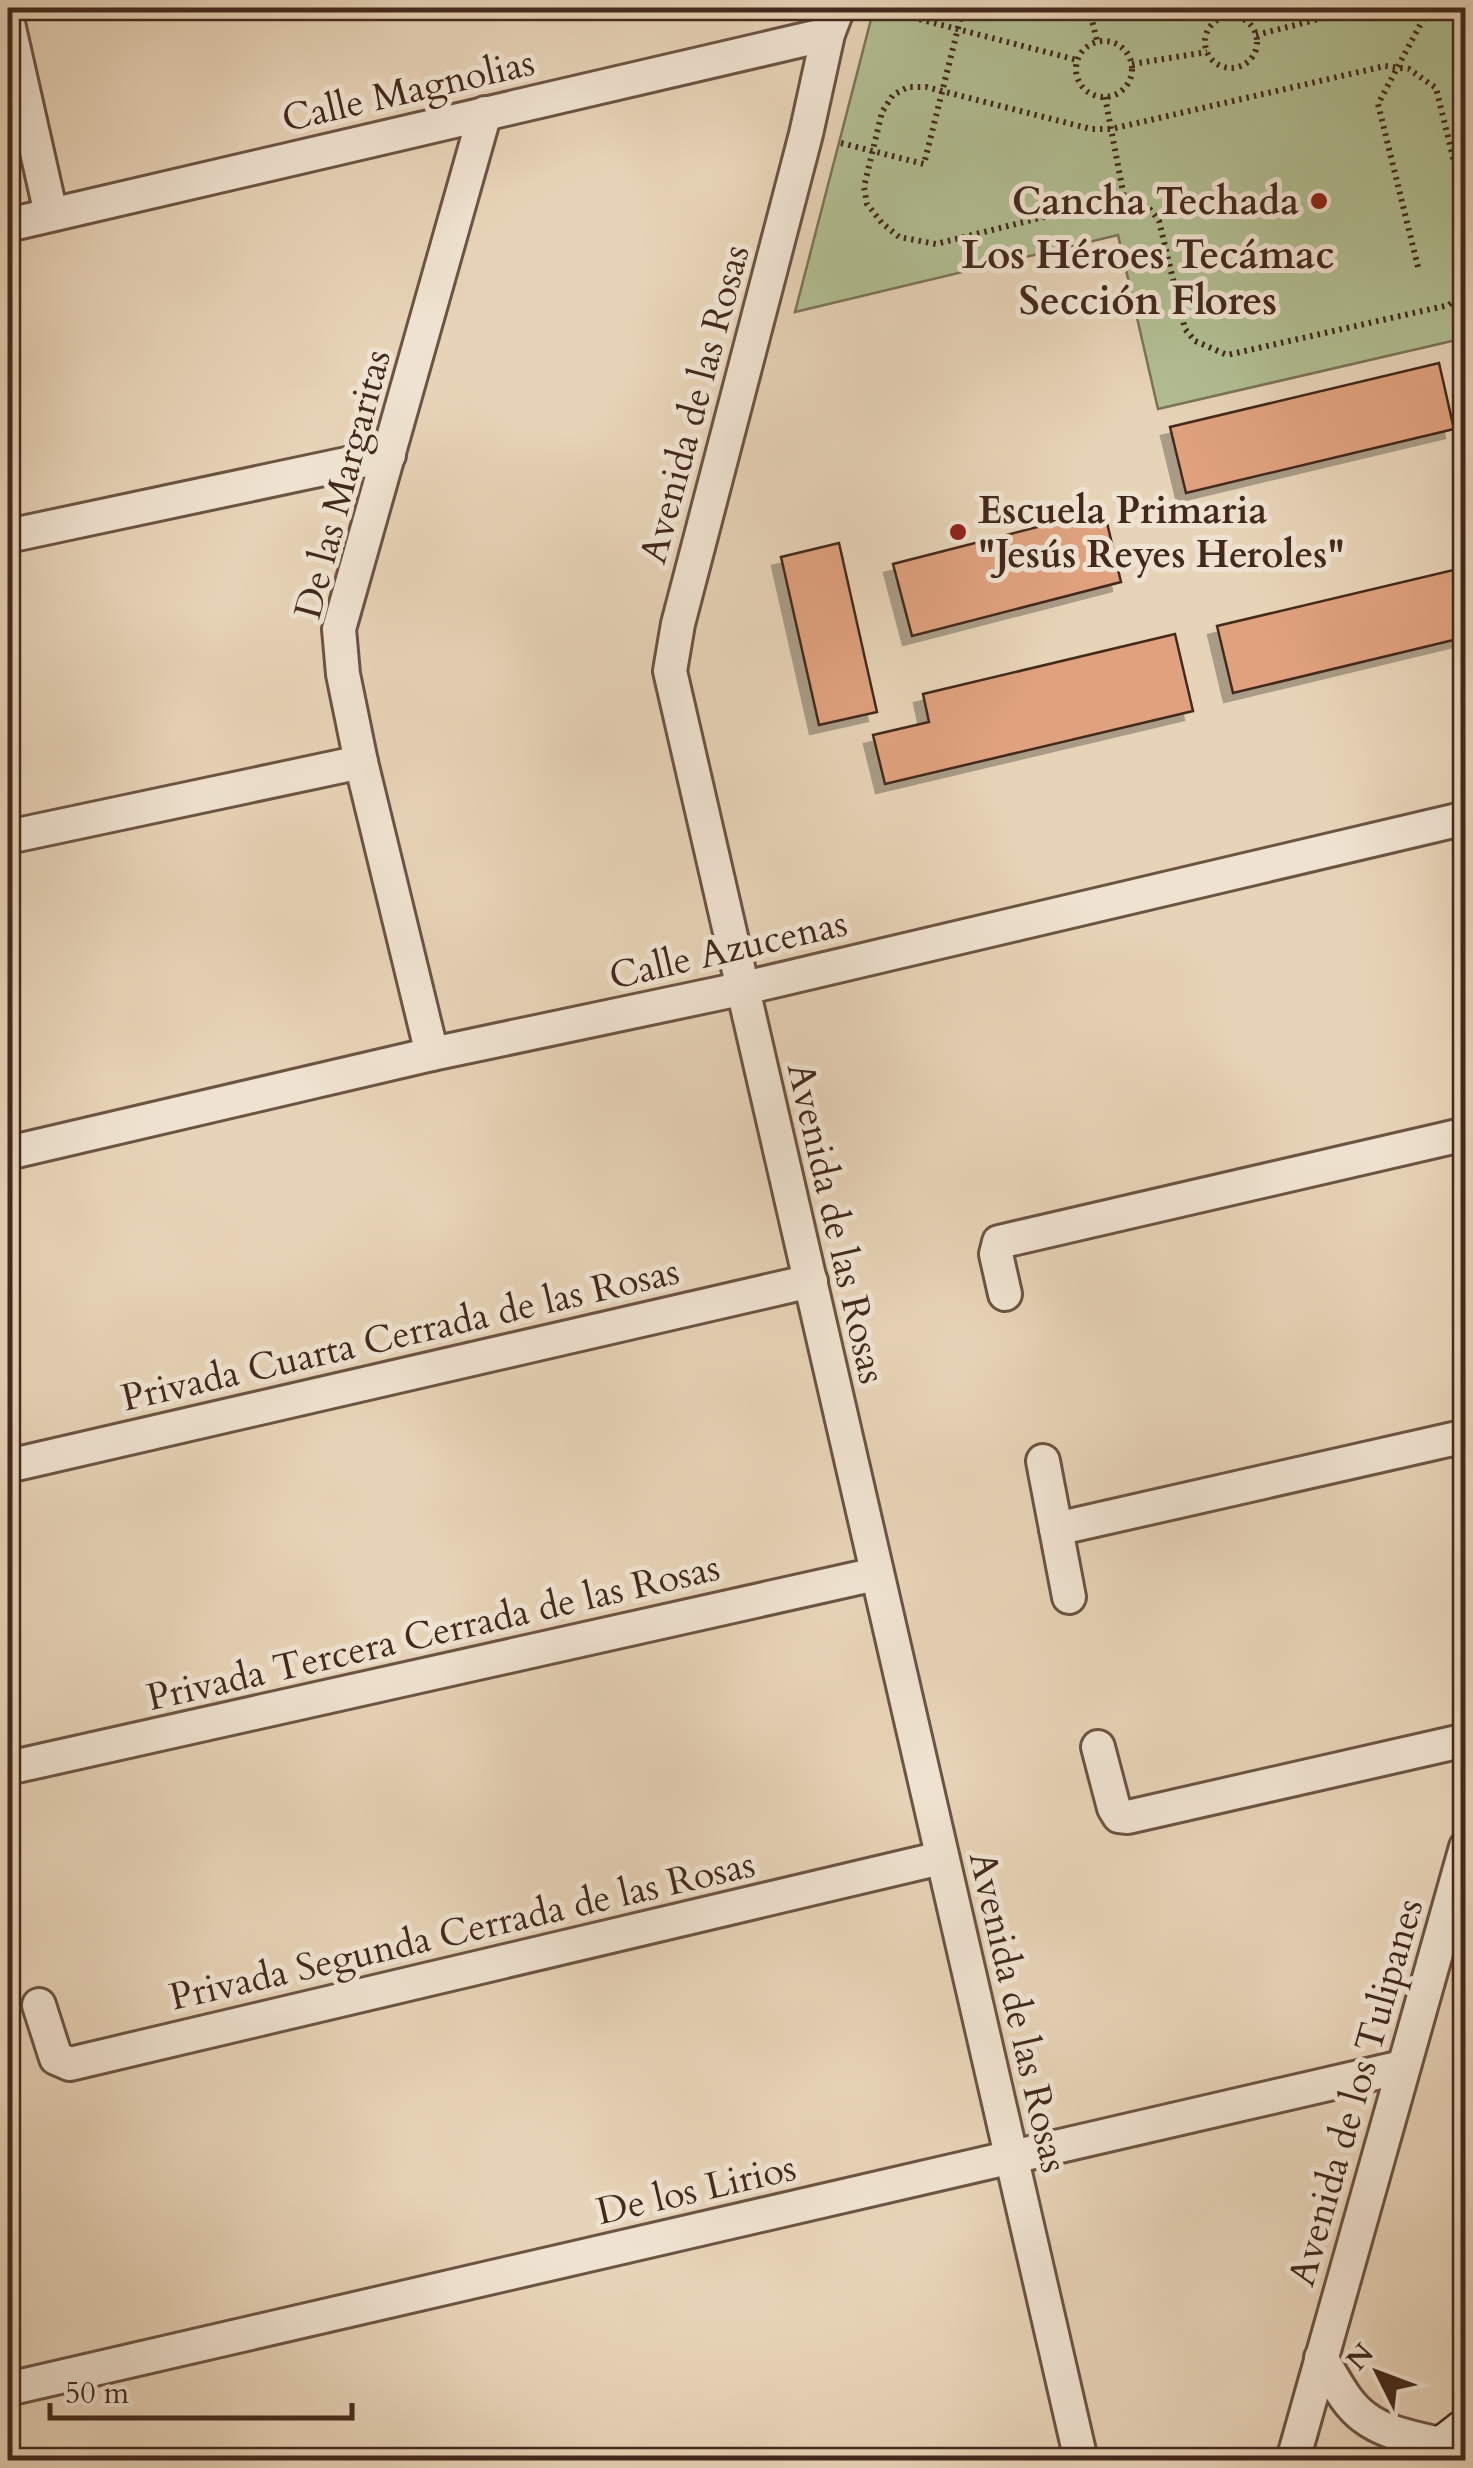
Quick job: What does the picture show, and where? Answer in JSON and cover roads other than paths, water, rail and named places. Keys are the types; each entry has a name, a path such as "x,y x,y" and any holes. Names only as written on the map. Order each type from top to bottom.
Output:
{"street":[{"name":"Calle Magnolias","path":"8,224 485,112 833,21"},
{"name":"Avenida de las Rosas","path":"833,21 678,624 670,671 1012,2157 1075,2459"},
{"path":"8,23 52,214"},
{"name":"De las Margaritas","path":"432,1054 361,762 343,674 339,630 485,112"},
{"path":"8,536 389,455"},
{"path":"8,837 361,762"},
{"name":"Calle Azucenas","path":"8,1153 432,1054 740,988 1466,818"},
{"path":"1005,1294 996,1254 999,1242 1466,1134"},
{"name":"Privada Cuarta Cerrada de las Rosas","path":"8,1466 811,1281"},
{"path":"1056,1529 1466,1436"},
{"path":"1043,1461 1069,1597"},
{"name":"Privada Tercera Cerrada de las Rosas","path":"8,1768 876,1574"},
{"path":"1098,1747 1114,1808 1119,1816 1128,1818 1466,1740"},
{"name":"Avenida de los Tulipanes","path":"1294,2460 1466,1847"},
{"name":"Privada Segunda Cerrada de las Rosas","path":"40,2006 56,2058 70,2064 941,1858"},
{"name":"De los Lirios","path":"8,2389 1402,2067"},
{"path":"1322,2358 1345,2396 1364,2417 1395,2432 1448,2446"}],"place":[{"name":"Cancha Techada","path":"1319,201"},
{"name":"Escuela Primaria \"Jesús Reyes Heroles\"","path":"958,532"}],"district":[{"name":"Los Héroes Tecámac Sección Flores","path":"1148,277"}]}
